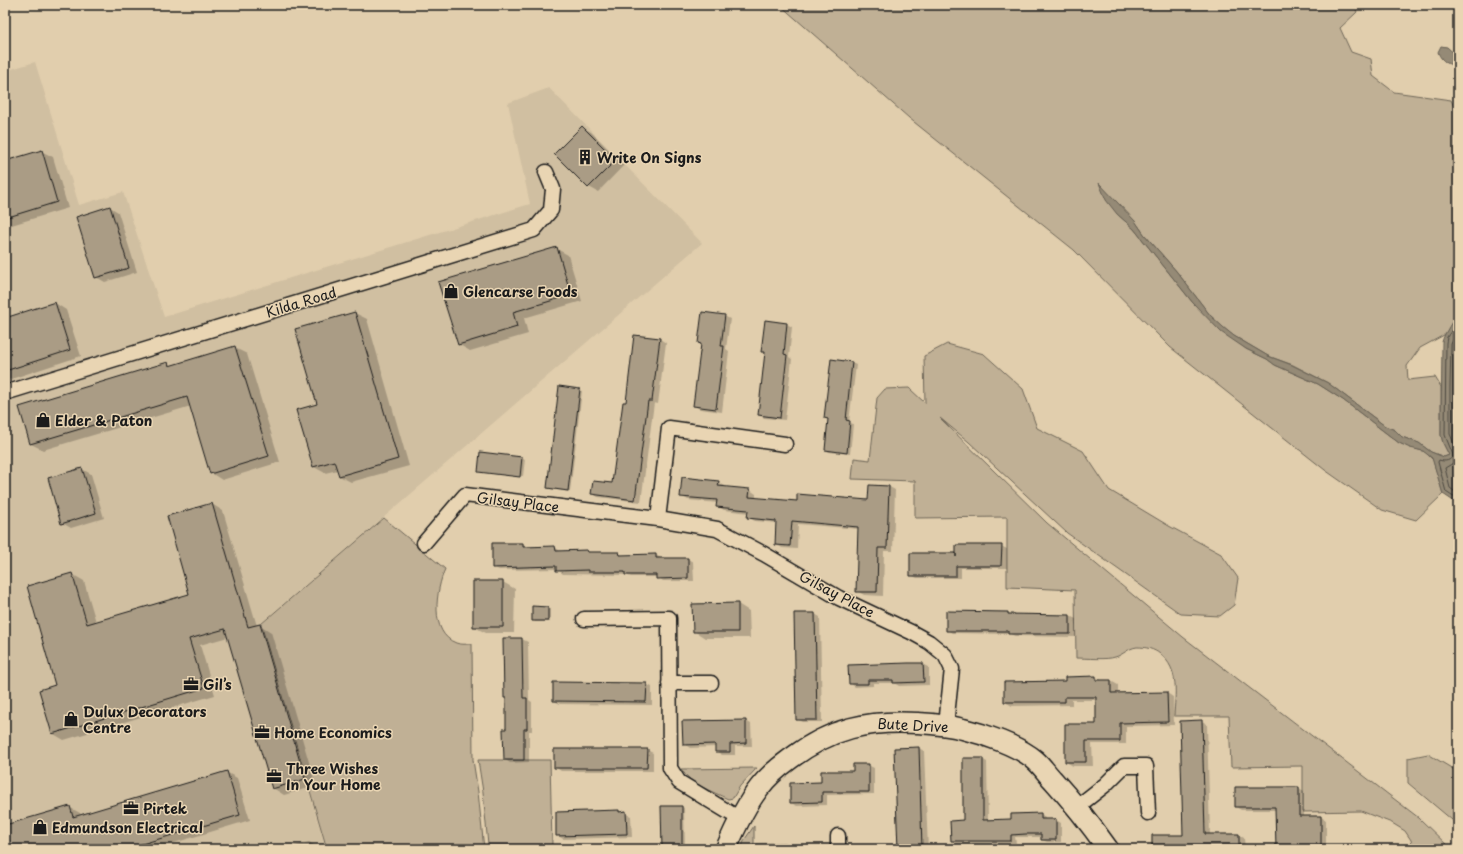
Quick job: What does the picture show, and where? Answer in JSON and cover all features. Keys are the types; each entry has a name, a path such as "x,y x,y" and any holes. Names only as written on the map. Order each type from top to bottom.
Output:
{"street":[{"name":"Kilda Road","path":"5,393 534,230 551,210 553,190 546,172"},
{"path":"658,519 669,428 785,444"},
{"name":"Gilsay Place","path":"424,543 465,495 658,519 717,529 764,554 839,598 911,632 929,642 945,655 952,669 946,725"},
{"path":"584,619 669,618 670,768 679,782 740,818"},
{"path":"669,683 711,683"},
{"name":"Bute Drive","path":"726,849 740,818 759,788 776,770 805,748 829,736 846,729 893,721 946,725 973,731 1007,744 1035,760 1077,807 1108,849"},
{"path":"1077,807 1105,785 1124,766 1146,766 1148,813"}],"shaded area":[{"path":"780,5 1354,5 1357,12 1340,28 1351,52 1371,59 1373,76 1394,92 1451,100 1458,116 1458,311 1444,335 1420,348 1407,366 1408,380 1435,377 1441,387 1441,435 1449,455 1444,457 1431,452 1419,443 1402,437 1395,430 1385,426 1328,383 1293,365 1268,356 1234,336 1210,315 1135,221 1120,207 1117,214 1134,229 1193,303 1246,349 1267,359 1275,365 1318,384 1343,400 1399,443 1425,452 1433,460 1443,494 1416,520 1382,510 1325,470 1170,347 1074,250 909,118"},
{"path":"35,62 79,205 123,192 164,317 530,204 508,103 549,88 702,243 260,624 326,849 5,849 5,71"},
{"path":"947,344 984,354 1023,389 1037,428 1083,451 1109,490 1169,526 1221,554 1238,578 1234,605 1220,616 1181,614 1067,533 969,442 940,418 1047,523 1183,637 1419,818 1451,849 1413,849 1411,840 1405,831 1392,823 1361,811 1303,812 1303,766 1231,767 1229,716 1174,716 1175,683 1171,667 1160,654 1155,651 1137,647 1112,658 1076,658 1075,590 1007,587 1007,517 915,518 915,481 852,479 854,458 870,460 877,398 885,389 909,388 925,403 924,356"},
{"path":"384,518 445,569 437,599 438,621 447,638 456,643 472,644 473,760 484,849 327,849 261,624"},
{"path":"1428,754 1458,772 1458,825 1408,783 1408,758"},
{"path":"478,760 550,760 552,845 488,845 483,792"},
{"path":"757,768 740,786 733,798 728,799 696,783 685,775 681,769"},
{"path":"754,826 754,849 741,849 745,839"}],"water":[{"path":"1441,46 1447,47 1458,57 1458,65 1449,64 1441,58 1438,52"},
{"path":"1099,183 1135,221 1210,315 1234,336 1268,356 1292,365 1328,383 1385,426 1395,430 1402,437 1419,443 1431,452 1444,457 1449,455 1441,435 1442,342 1458,311 1458,504 1443,494 1432,458 1423,451 1410,448 1399,443 1343,400 1318,384 1275,365 1267,359 1246,349 1221,332 1193,303 1134,229 1117,214 1106,200"}],"building":[{"name":"Write On Signs","path":"582,126 616,160 588,188 554,154"},
{"path":"42,150 57,202 5,218 5,161"},
{"path":"110,206 129,268 95,278 76,217"},
{"path":"557,247 571,295 513,312 517,327 458,345 438,282"},
{"path":"55,302 70,350 5,371 5,318"},
{"path":"355,312 398,459 339,476 334,461 313,467 296,410 317,404 295,329"},
{"path":"702,312 725,315 721,346 724,346 716,409 693,406 701,344 698,343"},
{"path":"765,320 787,323 784,354 787,355 780,418 758,415 765,352 761,352"},
{"path":"634,335 660,338 652,401 648,401 635,500 591,494 593,481 612,483 623,402 626,402"},
{"path":"235,346 269,456 210,474 187,397 30,444 19,407 168,362 169,366"},
{"path":"831,359 852,362 846,420 850,421 847,453 825,450 828,419 824,418"},
{"path":"559,386 580,389 568,491 547,488"},
{"path":"480,452 522,457 520,477 478,472"},
{"path":"82,468 96,513 61,524 48,478"},
{"path":"682,477 719,481 718,486 750,489 749,497 797,501 797,494 868,500 869,485 889,486 887,548 878,548 877,592 856,592 858,527 792,521 790,546 775,545 776,521 747,518 748,510 716,507 717,500 680,497"},
{"path":"212,503 248,627 260,624 305,779 272,789 225,629 189,639 204,688 52,734 39,690 55,685 27,586 72,573 87,624 189,594 167,516"},
{"path":"492,543 523,543 523,547 555,546 556,551 587,550 588,552 619,552 620,555 656,554 656,558 688,558 688,578 656,579 656,575 625,575 625,572 588,572 588,570 556,571 556,566 492,568"},
{"path":"956,545 1002,545 1001,566 956,566 956,576 910,576 910,553 956,553"},
{"path":"473,581 503,581 503,627 473,627"},
{"path":"738,603 738,632 693,632 692,604"},
{"path":"532,606 548,607 548,621 532,621"},
{"path":"946,611 1070,615 1070,634 1008,634 1008,631 946,631"},
{"path":"794,613 815,613 817,720 796,720"},
{"path":"503,638 522,638 523,698 527,698 527,729 524,729 524,760 504,760 503,729 506,729 506,698 504,698"},
{"path":"923,663 924,682 893,683 893,680 868,680 868,684 849,684 848,665"},
{"path":"1096,676 1096,680 1111,680 1111,693 1167,692 1168,722 1120,723 1120,741 1086,741 1086,762 1065,762 1065,724 1096,724 1096,697 1065,697 1065,702 1004,702 1004,682 1065,681 1065,677"},
{"path":"553,682 647,683 646,702 553,701"},
{"path":"746,720 746,743 730,744 730,752 715,752 715,744 683,745 682,721"},
{"path":"1202,720 1205,834 1239,834 1239,849 1152,849 1152,835 1183,835 1180,721"},
{"path":"919,747 922,849 898,849 894,748"},
{"path":"554,749 648,749 647,768 554,768"},
{"path":"963,758 983,758 983,820 1011,819 1011,814 1041,813 1041,819 1056,819 1056,840 1041,840 1041,834 1026,834 1011,835 1011,841 951,841 950,821 963,820"},
{"path":"853,764 869,764 869,792 822,792 822,802 790,803 790,783 821,782 821,771 853,771"},
{"path":"227,771 240,815 125,849 11,849 5,825 70,806 73,817"},
{"path":"1235,787 1299,787 1299,816 1321,816 1321,849 1276,849 1275,807 1235,807"},
{"path":"661,806 682,806 682,845 678,845 678,849 662,849"},
{"path":"619,810 619,812 626,811 627,834 556,836 556,812"}],"place":[{"name":"Write On Signs","path":"585,157"},
{"name":"Glencarse Foods","path":"451,291"},
{"name":"Elder & Paton","path":"43,420"},
{"name":"Gil’s","path":"191,684"},
{"name":"Dulux Decorators Centre","path":"71,719"},
{"name":"Home Economics","path":"262,732"},
{"name":"Three Wishes In Your Home","path":"274,776"},
{"name":"Pirtek","path":"131,808"},
{"name":"Edmundson Electrical","path":"40,827"}]}
